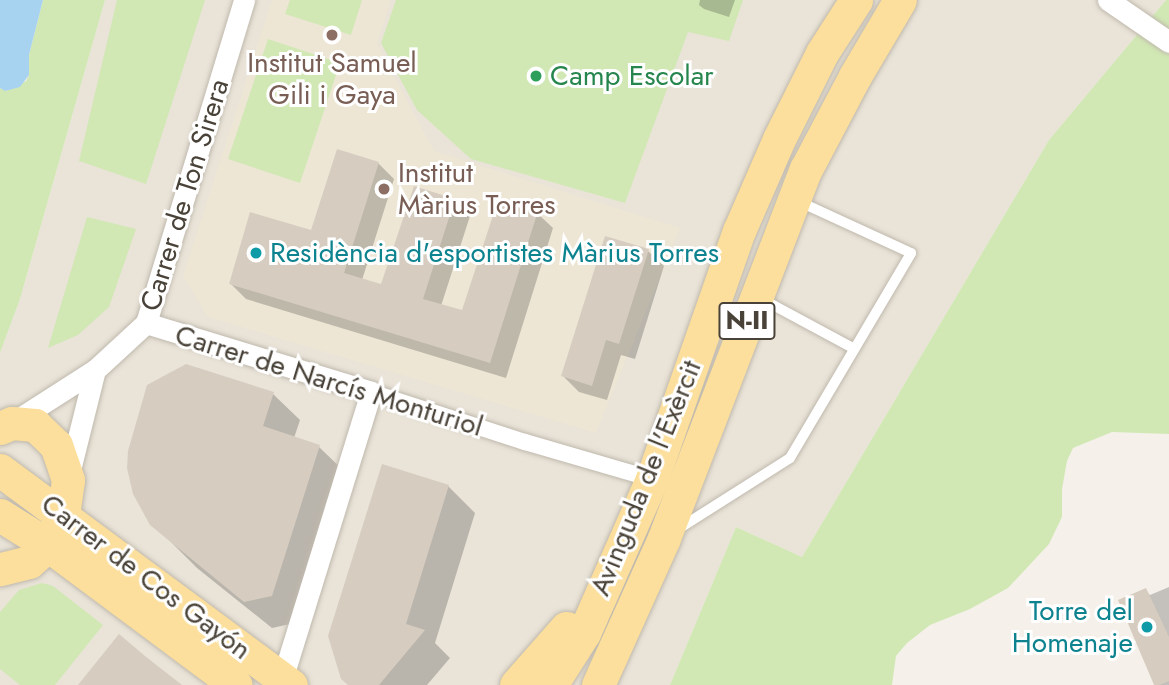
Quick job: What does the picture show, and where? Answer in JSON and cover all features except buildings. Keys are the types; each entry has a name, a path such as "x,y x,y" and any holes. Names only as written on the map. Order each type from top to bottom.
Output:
{"main road":[{"name":"Avinguda de l'Exèrcit","path":"551,685 584,633 652,479 739,231 779,139 822,53 856,0"},
{"name":"Avinguda de l'Exèrcit","path":"598,685 664,538 793,199 855,76 901,0"},
{"path":"0,569 29,562 48,545 63,514 68,480 56,444 35,425 6,425"},
{"name":"Carrer de Cos Gayón","path":"0,470 63,514 286,682"},
{"name":"Carrer de Cos Gayón","path":"0,515 48,545 236,685"},
{"name":"N-II","path":"516,685 607,577"},
{"name":"N-II","path":"611,685 615,652"}],"street":[{"name":"Carrer de Ton Sirera","path":"6,425 95,370 146,323 244,0"},
{"path":"1108,0 1169,42"},
{"name":"Carrer de Narcís Monturiol","path":"146,323 522,436 652,479"},
{"path":"68,480 95,370"},
{"path":"286,682 371,392"}],"lane":[{"path":"664,538 790,458 911,253 793,199"},
{"path":"757,296 853,348"}],"shaded area":[{"path":"105,0 1166,0 1049,140 802,557 736,527 670,685 0,685 0,353 20,299"},
{"name":"Institut Màrius Torres","path":"272,0 391,0 377,44 434,151 680,228 596,433 208,317 183,276"}],"green space":[{"path":"43,0 105,0 20,299 0,353 0,88 6,91 26,81 29,75 29,55"},
{"path":"117,0 205,0 146,184 79,161"},
{"path":"290,0 362,0 351,35 285,14"},
{"name":"Camp Escolar","path":"396,0 743,0 729,41 688,32 625,203 471,159 417,110 381,43"},
{"path":"1166,0 1169,0 1169,434 1112,432 1073,448 1067,461 1062,489 1062,517 1049,544 1008,588 970,609 930,625 907,643 896,656 892,685 670,685 736,527 802,557 1049,140"},
{"path":"268,39 340,63 300,183 228,159"},
{"path":"87,217 136,229 109,307 78,335 48,348"},
{"path":"42,583 53,586 103,625 55,685 20,685 0,669 0,612 19,590"}],"water":[{"path":"0,0 43,0 29,55 29,75 20,87 5,91 0,88"}],"place":[{"name":"Institut Samuel Gili i Gaya","path":"332,35"},
{"name":"Camp Escolar","path":"536,76"},
{"name":"Institut Màrius Torres","path":"384,189"},
{"name":"Residència d'esportistes Màrius Torres","path":"256,253"},
{"name":"Torre del Homenaje","path":"1147,627"}]}
